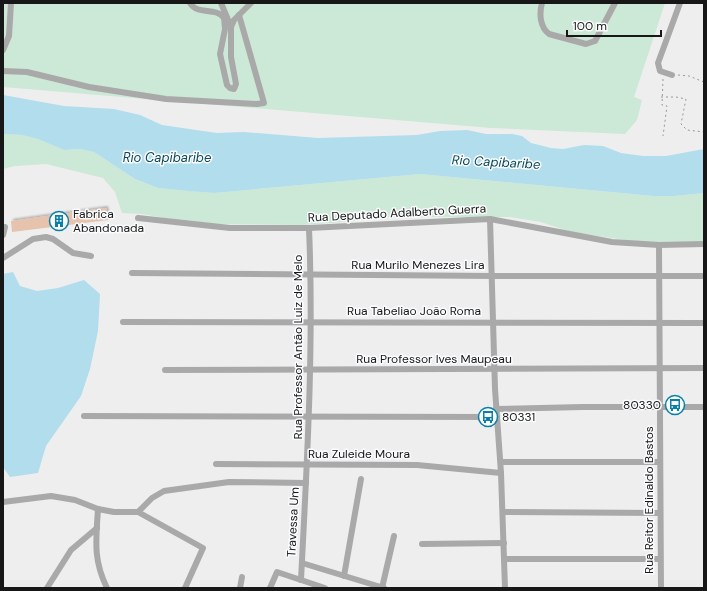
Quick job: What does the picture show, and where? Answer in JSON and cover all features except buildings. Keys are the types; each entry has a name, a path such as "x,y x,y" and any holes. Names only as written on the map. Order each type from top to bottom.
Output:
{"street":[{"path":"3,50 9,36 11,3"},
{"path":"190,3 199,11 214,12 224,18 225,29 220,54 227,84 230,88 234,89 236,84 231,57 231,27 221,3"},
{"path":"231,27 234,20 251,3"},
{"path":"542,3 541,16 545,30 549,34 586,44 595,41 615,3"},
{"path":"672,75 660,71 658,63 680,3"},
{"path":"3,71 27,72 88,87 166,100 200,100 257,104 264,102 239,15"},
{"name":"Rua Deputado Adalberto Guerra","path":"138,218 213,227 309,228 490,219 522,223 591,239 659,245 704,244"},
{"path":"490,219 494,370 496,417 501,462 505,588"},
{"path":"3,235 6,227"},
{"name":"Rua Professor Antão Luiz de Melo","path":"307,466 310,417 311,322 309,228"},
{"path":"3,258 33,239 46,237 53,239 74,253 91,256"},
{"name":"Rua Reitor Edinaldo Bastos","path":"659,245 661,588"},
{"name":"Rua Murilo Menezes Lira","path":"132,273 704,276"},
{"name":"Rua Tabeliao João Roma","path":"123,322 704,323"},
{"name":"Rua Professor Ives Maupeau","path":"165,370 494,370 704,368"},
{"path":"496,409 704,407"},
{"path":"84,416 496,417"},
{"path":"501,462 660,462"},
{"name":"Rua Zuleide Moura","path":"216,464 307,466 417,465 501,473"},
{"name":"Travessa Um","path":"301,580 307,466"},
{"path":"344,576 361,479"},
{"path":"138,512 152,498 164,491 229,482 306,483"},
{"path":"3,502 51,496 75,500 98,509 114,512 138,512 203,548 192,578 185,588"},
{"path":"98,509 97,561 100,574 107,588"},
{"path":"502,512 660,513"},
{"path":"46,588 71,550 97,528"},
{"path":"302,563 383,588 394,536"},
{"path":"422,544 504,543"},
{"path":"505,559 660,559"},
{"path":"270,588 277,572 325,588"},
{"path":"240,588 242,577"}],"path":[{"path":"663,136 667,106 662,105 661,97 664,73"},
{"path":"672,75 689,76 704,82"},
{"path":"661,97 686,99 681,124 687,130 704,132"}],"green space":[{"path":"3,3 665,3 634,97 642,100 637,120 625,134 491,128 3,87"},
{"path":"3,134 22,135 38,139 64,150 80,149 94,152 135,179 158,188 214,193 420,174 653,196 675,196 704,193 704,242 647,243 571,232 541,222 510,217 388,217 303,225 198,224 142,214 122,213 115,192 103,178 46,164 15,166 3,169"}],"water":[{"name":"Rio Capibaribe","path":"3,95 64,106 114,109 140,115 162,125 217,133 244,132 318,138 417,135 440,131 467,130 486,134 512,134 522,136 531,143 551,148 563,149 584,145 603,146 621,153 643,156 666,156 704,149 704,193 675,196 653,196 420,174 214,193 158,188 135,179 94,152 80,149 64,150 38,139 22,135 3,134"},
{"path":"13,272 20,286 37,291 58,288 84,280 100,294 98,331 90,369 81,396 46,446 38,473 10,477 3,467 3,274"}],"place":[{"name":"Fabrica Abandonada","path":"59,221"},
{"name":"80330","path":"675,405"},
{"name":"80331","path":"488,417"}]}
